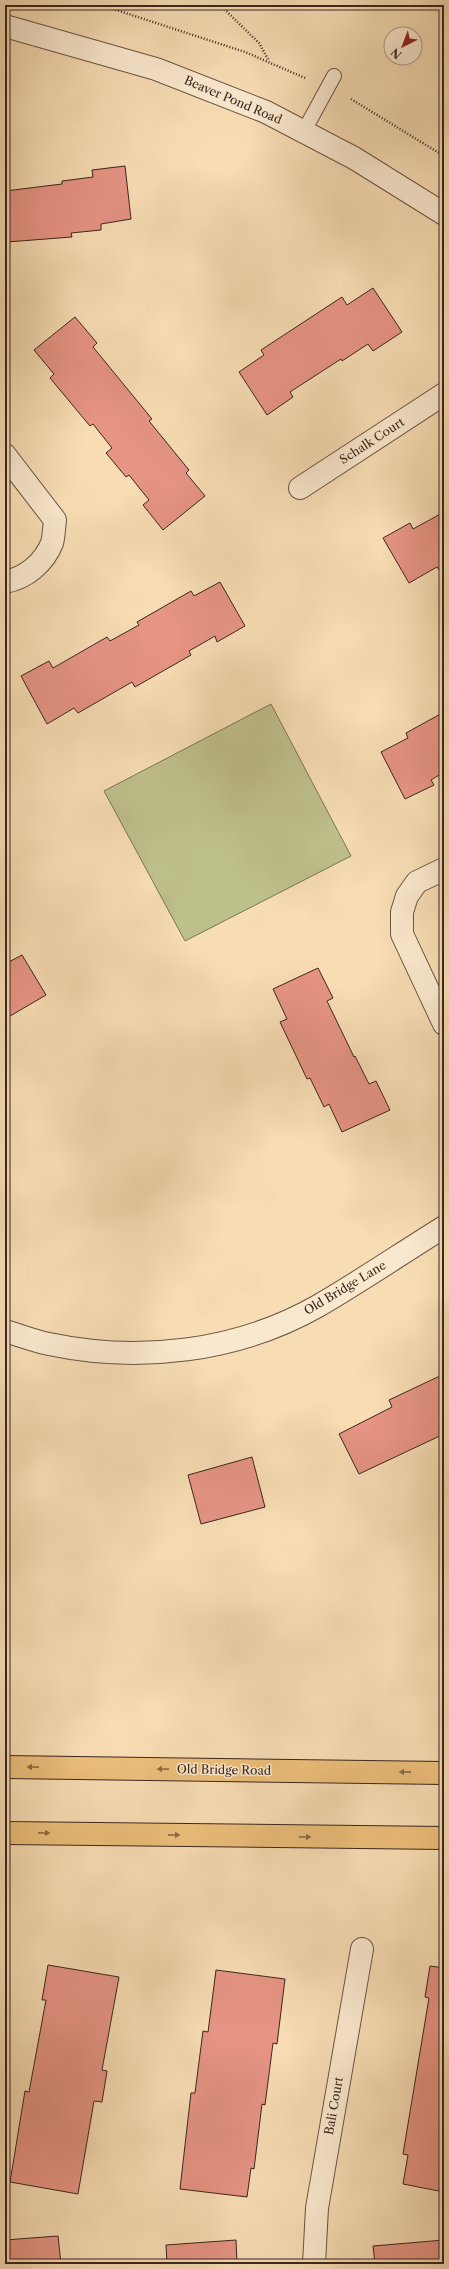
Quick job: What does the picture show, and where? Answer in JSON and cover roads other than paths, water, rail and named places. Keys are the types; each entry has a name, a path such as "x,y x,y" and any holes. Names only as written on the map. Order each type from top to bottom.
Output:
{"main road":[{"name":"Old Bridge Road","path":"5,1767 444,1772"},
{"path":"5,1833 444,1838"}],"street":[{"name":"Beaver Pond Road","path":"5,26 156,69 266,112 354,158 444,214"},
{"name":"Schalk Court","path":"300,488 444,394"},
{"path":"5,455 55,520 52,542 38,565 17,580 5,582"},
{"path":"444,869 417,882 407,896 402,912 402,934 444,1024"},
{"name":"Old Bridge Lane","path":"5,1331 48,1344 95,1351 154,1353 212,1346 255,1334 317,1306 444,1227"},
{"name":"Bali Court","path":"314,2264 316,2208 362,1949"}],"lane":[{"path":"304,132 334,76"}]}
